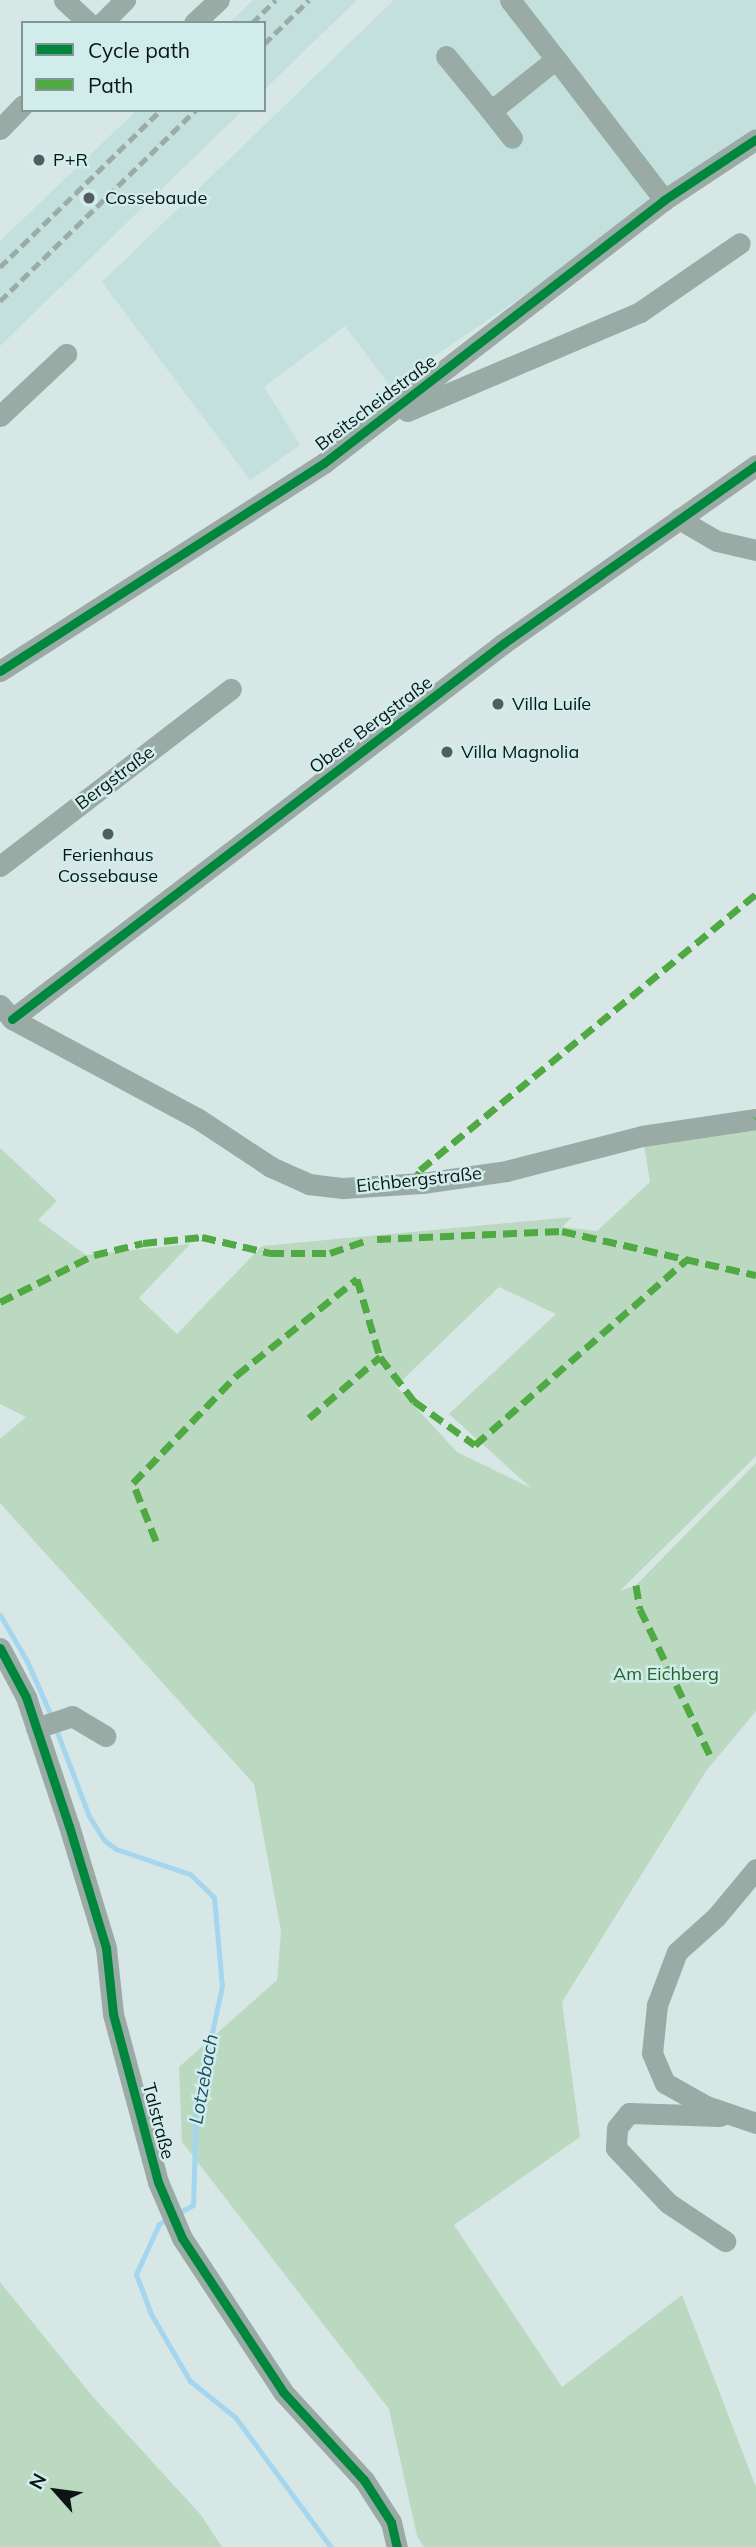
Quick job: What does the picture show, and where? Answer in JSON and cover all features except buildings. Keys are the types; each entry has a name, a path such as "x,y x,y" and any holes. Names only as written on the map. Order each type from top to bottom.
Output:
{"street":[{"path":"64,0 87,21"},
{"path":"104,21 125,0"},
{"path":"196,21 219,0"},
{"path":"510,0 664,200"},
{"path":"446,56 512,138"},
{"path":"491,111 556,59"},
{"path":"0,129 21,107"},
{"name":"Breitscheidstraße","path":"0,671 324,463 664,200 756,139"},
{"name":"Breitscheidstraße","path":"379,423 640,312 740,243"},
{"path":"0,416 66,354"},
{"name":"Obere Bergstraße","path":"6,1012 493,651 756,465"},
{"path":"679,519 717,541 756,550"},
{"name":"Bergstraße","path":"0,866 231,689"},
{"name":"Eichbergstraße","path":"6,1012 197,1118 271,1167 309,1184 343,1188 422,1184 506,1171 642,1136 756,1119"},
{"name":"Talstraße","path":"0,1648 46,1724 106,1948 113,2014 158,2182 182,2238 283,2392 365,2480 391,2522 397,2547"},
{"path":"46,1724 83,1720 104,1736"},
{"path":"756,1869 716,1917 677,1952 657,2006 652,2053 665,2083 733,2116 756,2123"},
{"path":"725,2241 668,2203 616,2148 617,2128 629,2113 733,2116"}],"shaded area":[{"path":"253,0 357,0 266,88 266,21 231,21"},
{"path":"394,0 756,0 756,139 390,386 345,326 264,387 300,445 250,480 102,282"},
{"path":"135,112 241,112 0,346 0,241"}],"green space":[{"name":"Am Eichberg","path":"756,1127 756,1456 620,1591 636,1585 756,1463 756,1711 706,1771 562,2002 580,2137 454,2225 562,2387 682,2295 756,2487 756,2547 424,2547 417,2536 389,2409 182,2142 179,2067 277,1980 281,1931 254,1784 0,1503 0,1439 26,1417 0,1404 0,1148 57,1201 38,1220 86,1255 190,1244 139,1298 177,1334 262,1246 572,1217 562,1227 597,1231 650,1182 644,1145","holes":["499,1287 556,1314 449,1414 531,1488 457,1452 396,1386"]},
{"path":"0,2282 93,2397 201,2515 222,2547 0,2547"}],"waterway":[{"name":"Lotzebach","path":"0,1615 27,1661 52,1718"},
{"name":"Lotzebach","path":"55,1727 89,1816 104,1840 116,1849 190,1874 214,1897 222,1986 196,2106 193,2205 178,2213"},
{"name":"Lotzebach","path":"169,2218 159,2224 136,2274 151,2314 190,2381 235,2417 331,2547"}],"railway":[{"path":"254,21 276,0"},
{"path":"266,42 309,0"},
{"path":"0,267 159,112"},
{"path":"0,301 194,112"}],"marked path":[{"path":"413,1184 420,1170 756,894"},
{"path":"377,1239 562,1231 756,1275"},
{"path":"0,1302 94,1255 143,1243 202,1237 270,1253 330,1253 367,1240"},
{"path":"156,1541 133,1483 237,1375 357,1279 380,1357 414,1401 475,1445 686,1260"},
{"path":"309,1418 380,1357"},
{"path":"636,1585 640,1609 711,1757"}],"cycle path":[{"path":"0,671 324,463 664,200 756,139"},
{"path":"12,1019 504,643 756,465"},
{"path":"0,1648 26,1697 69,1826 106,1948 113,2014 158,2182 182,2238 283,2392 364,2480 391,2522 397,2547"}],"place":[{"name":"P+R","path":"39,160"},
{"name":"Cossebaude","path":"89,198"},
{"name":"Villa Luiſe","path":"498,704"},
{"name":"Villa Magnolia","path":"447,752"},
{"name":"Ferienhaus Cossebause","path":"108,834"}]}
